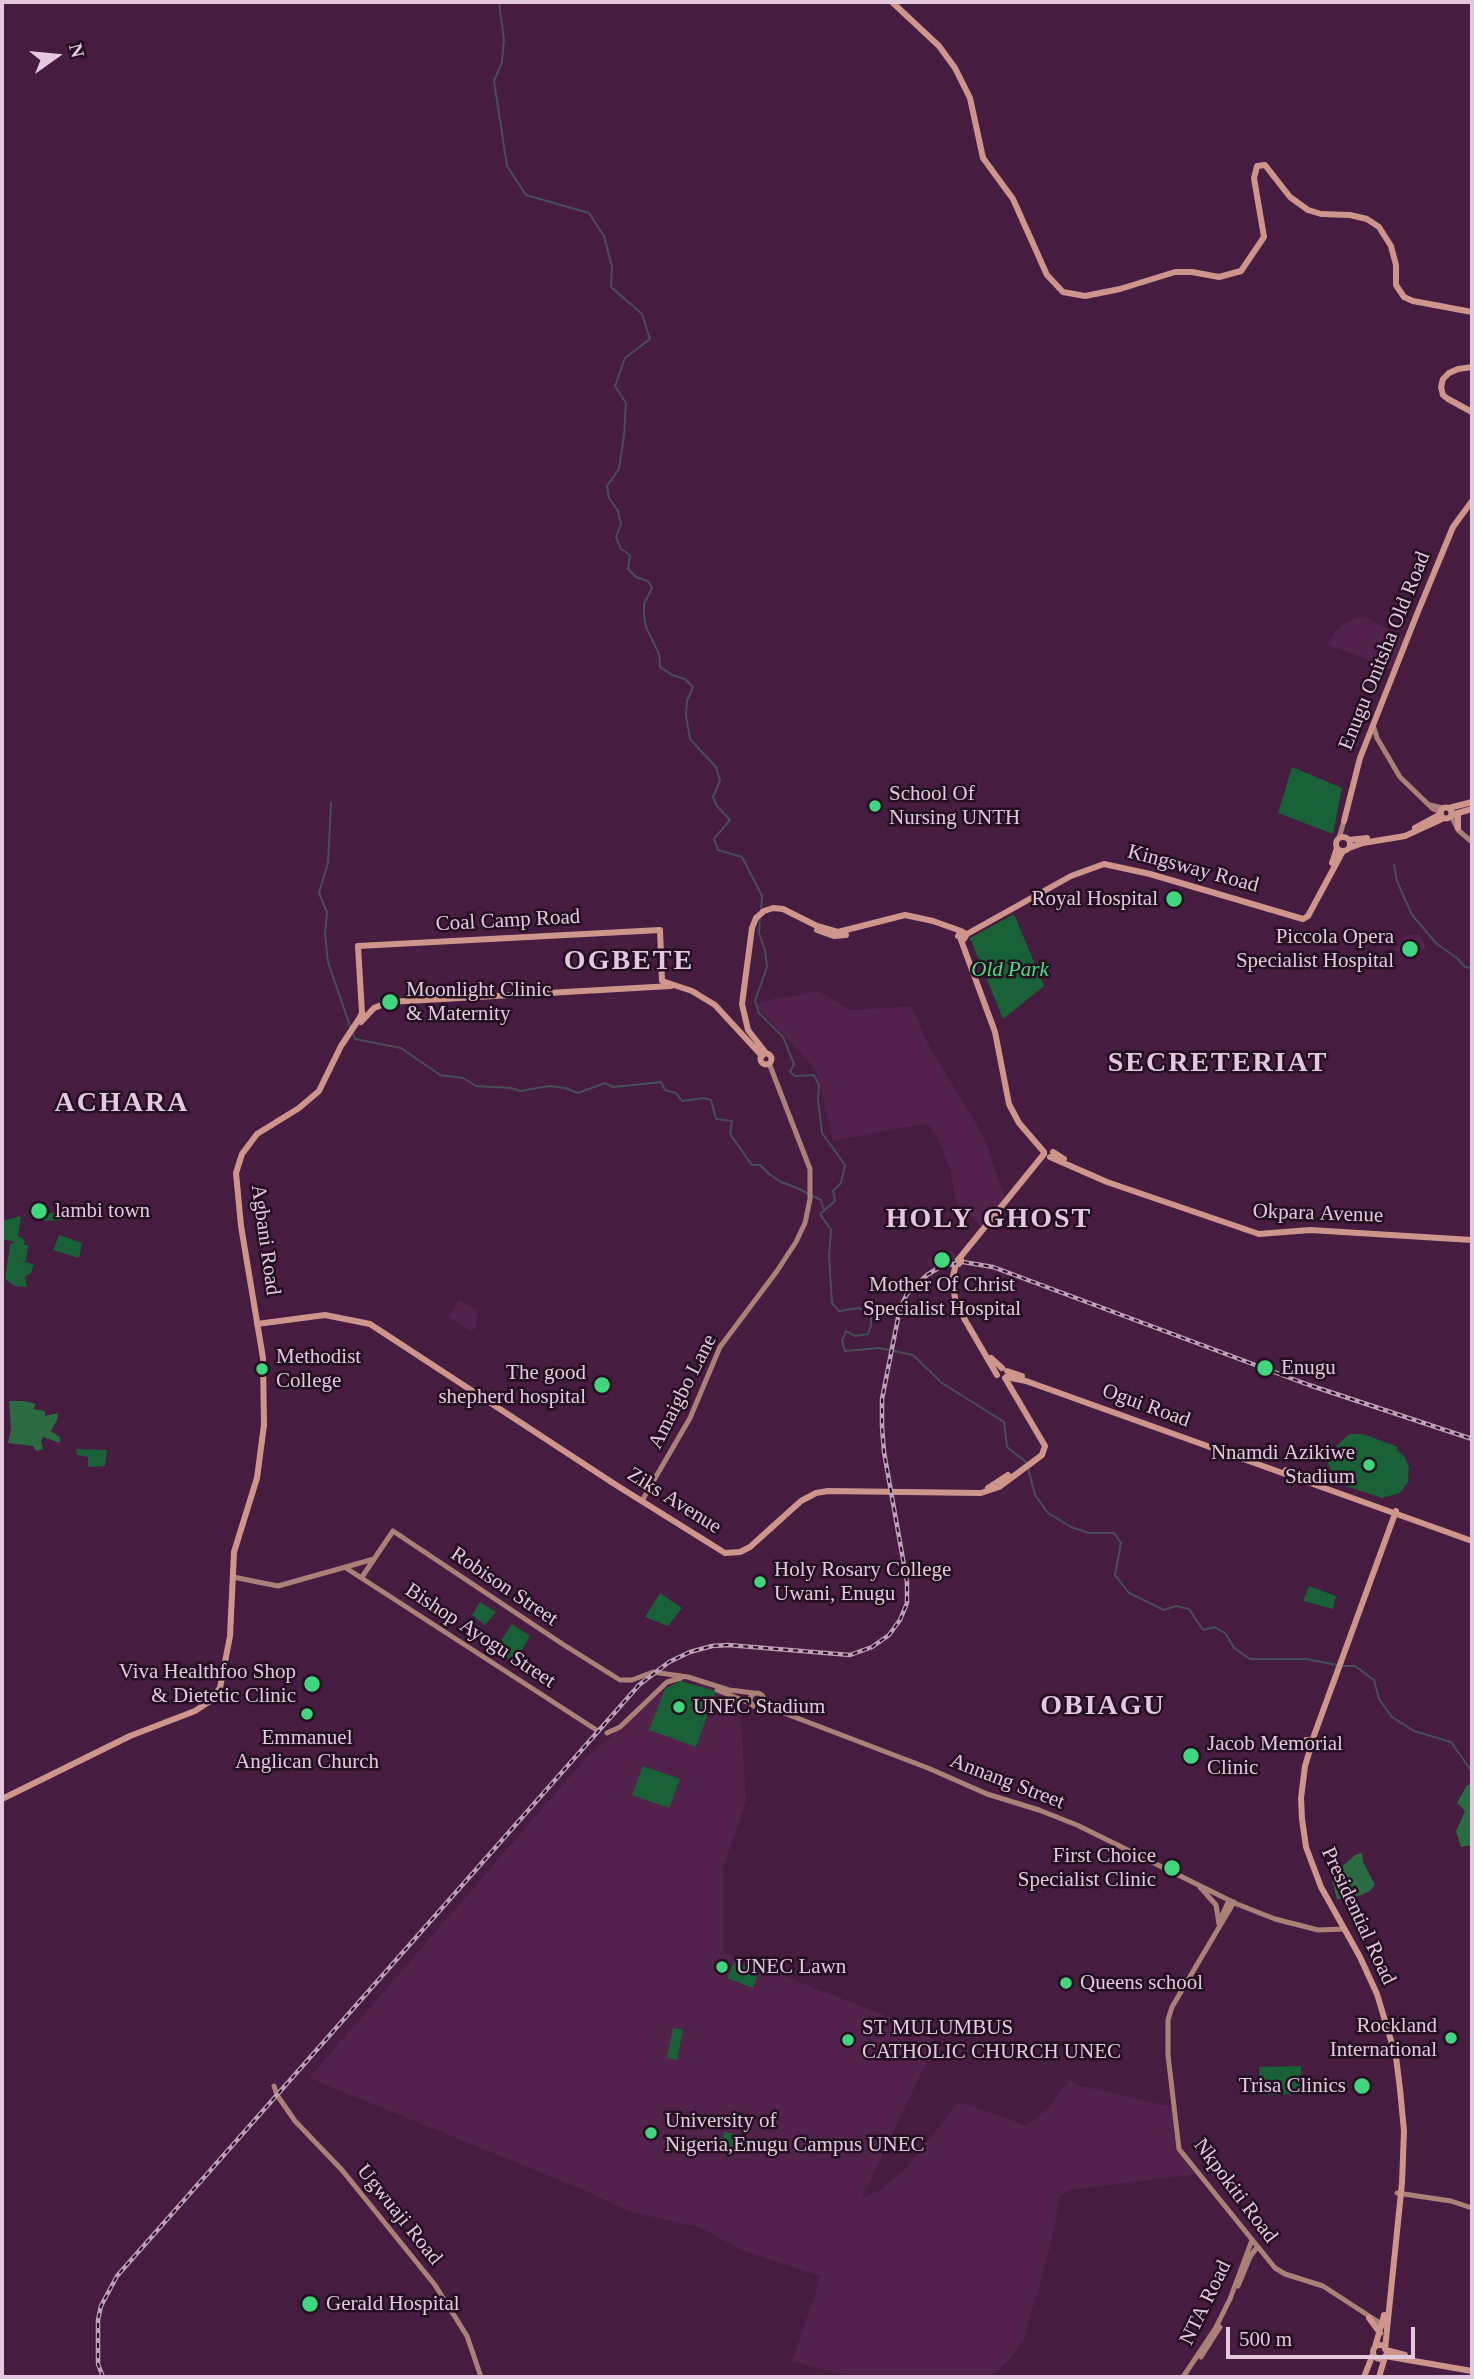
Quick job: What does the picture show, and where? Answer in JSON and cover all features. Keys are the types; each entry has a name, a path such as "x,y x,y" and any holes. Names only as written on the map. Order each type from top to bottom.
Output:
{"main road":[{"path":"892,2 939,46 956,68 971,102 983,158 1013,199 1044,269 1063,292 1085,296 1120,289 1175,272 1219,277 1241,271 1247,266 1253,251 1264,237 1254,178 1257,166 1265,165 1290,197 1308,210 1321,214 1359,217 1379,227 1391,246 1396,265 1396,285 1404,296 1418,302 1472,312"},
{"path":"1472,367 1449,373 1443,379 1441,387 1443,395 1472,412"},
{"name":"Enugu Onitsha Old Road","path":"1344,821 1360,758 1373,738 1374,728 1451,532 1472,501"},
{"path":"1373,738 1400,777 1430,805 1447,813 1458,829 1472,842"},
{"path":"1344,844 1405,836 1472,802"},
{"path":"1447,813 1472,809"},
{"path":"1447,813 1458,829"},
{"path":"1293,916 1307,918 1344,844 1344,821"},
{"name":"Kingsway Road","path":"964,934 1070,876 1104,864 1155,875 1293,916"},
{"path":"764,1056 745,1005 753,934 761,916 773,908 784,909 817,926 837,932 850,931 905,915 933,920 964,934"},
{"path":"1293,916 1299,926"},
{"name":"Coal Camp Road","path":"364,1014 358,946 660,930 663,981 692,991 715,1005 764,1056"},
{"name":"Okpara Avenue","path":"964,934 995,1031 1008,1099 1019,1123 1048,1154 1090,1173 1259,1234 1310,1230 1472,1238"},
{"path":"364,1014 390,1002 668,986 682,989 710,1006 764,1056 771,1058 769,1063"},
{"name":"Agbani Road","path":"2,1801 131,1740 192,1715 220,1695 232,1650 236,1609 234,1578 238,1546 258,1487 266,1442 268,1391 239,1191 240,1165 261,1134 302,1109 324,1089 352,1032 364,1014"},
{"name":"Amaigbo Lane","path":"643,1499 687,1426 720,1347 777,1271 802,1231 810,1194 810,1169 769,1063"},
{"path":"1003,1375 965,1320 955,1298 952,1280 958,1262 1048,1154"},
{"name":"Ziks Avenue","path":"258,1322 325,1312 353,1315 370,1321 643,1499 725,1549 748,1545 795,1503 813,1491 838,1488 990,1488 1044,1453 1045,1444 1003,1375"},
{"name":"Ziks Avenue","path":"258,1322 325,1315 370,1324 675,1523 725,1552 740,1552 750,1547 801,1502 816,1493 987,1493 1019,1469"},
{"name":"Ogui Road","path":"1003,1375 1472,1539"},
{"name":"Presidential Road","path":"1364,2377 1383,2328 1402,2196 1404,2131 1395,2057 1377,1994 1310,1872 1300,1836 1298,1789 1309,1744 1393,1513"},
{"name":"Robison Street","path":"374,1559 393,1531 623,1681 648,1673 673,1677"},
{"path":"234,1578 278,1586 374,1559"},
{"path":"362,1577 374,1559"},
{"name":"Bishop Ayogu Street","path":"346,1567 598,1731"},
{"path":"673,1677 693,1681 752,1704 758,1707 763,1705 764,1696 759,1692 729,1690 673,1677"},
{"path":"607,1732 620,1727 673,1677"},
{"path":"752,1704 750,1698 754,1693"},
{"name":"Annang Street","path":"763,1705 989,1794 1077,1825 1231,1901 1289,1924 1324,1931 1342,1929"},
{"path":"1195,1882 1223,1912"},
{"path":"1216,1933 1223,1912 1231,1901"},
{"path":"1216,1933 1223,1912"},
{"name":"Nkpokiti Road","path":"1216,1933 1172,2007 1167,2023 1178,2143 1184,2156 1279,2271 1323,2286 1372,2319"},
{"name":"Ugwuaji Road","path":"274,2086 295,2121 342,2170 435,2285 467,2336 481,2377"},
{"path":"1402,2190 1472,2206"},
{"name":"Presidential Road","path":"1379,2377 1385,2353 1384,2315 1402,2190"},
{"name":"NTA Road","path":"1185,2377 1215,2329 1252,2240"},
{"name":"NTA Road","path":"1185,2377 1216,2334 1257,2247"},
{"path":"1372,2319 1380,2320 1384,2315"},
{"path":"1372,2319 1383,2328"},
{"path":"1382,2346 1385,2353 1378,2359 1374,2350 1382,2346"},
{"path":"1385,2353 1472,2369"}],"shaded area":[{"path":"1363,616 1405,639 1392,670 1328,645 1336,630 1346,622"},
{"name":"Piccola Opera Specialist Hospital","path":"1404,935 1420,935 1426,948 1411,961 1393,949 1399,945"},
{"path":"818,991 850,1010 912,1006 928,1044 984,1137 1005,1198 981,1226 956,1202 950,1168 938,1138 928,1123 833,1141 816,1070 755,1004"},
{"name":"Mother Of Christ Specialist Hospital","path":"952,1250 958,1257 955,1262 933,1271 927,1261"},
{"path":"458,1300 478,1310 475,1329 469,1331 449,1317"},
{"path":"671,1684 702,1684 740,1703 746,1802 723,1868 723,1952 927,2032 935,2044 863,2197 879,2191 906,2168 958,2103 1027,2126 1049,2107 1069,2080 1081,2086 1172,2107 1175,2148 1195,2174 1069,2190 1060,2196 1050,2248 1024,2339 1013,2355 991,2377 851,2377 792,2361 821,2276 743,2251 699,2227 630,2212 586,2191 309,2078 587,1757"}],"green space":[{"path":"1292,767 1342,788 1333,834 1278,813"},
{"name":"Old Park","path":"1014,914 1044,986 1003,1019 970,938"},
{"path":"57,1205 66,1205 63,1220 44,1221 44,1215 56,1212"},
{"path":"21,1216 18,1236 25,1240 24,1245 28,1245 26,1261 21,1261 34,1264 31,1273 25,1277 27,1287 14,1286 5,1279 10,1244 15,1242 2,1239 2,1221"},
{"path":"59,1235 82,1243 79,1258 53,1250"},
{"path":"9,1401 36,1404 33,1409 45,1411 45,1416 58,1413 51,1431 60,1437 60,1443 43,1437 43,1449 36,1451 33,1446 8,1443 11,1429"},
{"name":"Nnamdi Azikiwe Stadium","path":"1349,1434 1363,1434 1398,1447 1397,1450 1404,1456 1409,1467 1408,1482 1400,1493 1382,1498 1343,1485 1335,1479 1328,1464 1330,1452"},
{"path":"76,1449 107,1450 105,1466 88,1467 88,1457 77,1455"},
{"path":"1309,1586 1336,1596 1333,1609 1303,1601"},
{"path":"660,1593 682,1608 668,1626 645,1617"},
{"path":"480,1602 496,1612 485,1625 472,1615"},
{"path":"512,1624 530,1636 515,1662 494,1651"},
{"path":"680,1681 716,1691 696,1747 649,1730 665,1689"},
{"path":"643,1766 680,1779 669,1808 632,1795"},
{"path":"1472,1784 1472,1845 1461,1847 1456,1831 1465,1811 1457,1803 1467,1785"},
{"path":"1362,1853 1363,1862 1375,1885 1370,1891 1351,1899 1337,1899 1333,1875 1355,1855"},
{"path":"734,1962 759,1971 753,1988 727,1978"},
{"path":"673,2028 683,2030 677,2060 667,2058"},
{"path":"1301,2066 1302,2094 1260,2095 1259,2067"},
{"path":"724,2132 739,2135 735,2153 720,2150"}],"waterway":[{"path":"499,2 504,40 502,62 494,81 507,166 526,195 589,213 604,236 612,267 611,287 642,314 650,339 625,358 615,386 626,403 619,469 607,486 609,498 618,511 621,524 616,537 621,549 630,555 628,569 636,577 648,581 652,588 644,604 644,617 659,654 660,667 685,679 693,687 687,701 686,715 690,739 716,767 720,781 713,797 717,806 730,820 714,839 718,850 742,857 762,896 761,910"},
{"path":"331,803 328,863 319,893 327,912 325,934 328,962 351,1029"},
{"path":"1394,865 1397,881 1412,915 1437,944 1465,967 1472,968"},
{"path":"760,916 759,933 767,967 755,1001 759,1013 783,1037 794,1064 790,1072 795,1076 814,1075 819,1085 822,1133 845,1165 841,1183 833,1191 835,1201 820,1214 831,1230 829,1256 832,1303 839,1311 859,1308 871,1316 868,1334 855,1336 846,1331 842,1341 845,1351 880,1348 913,1355 942,1383 1004,1422 1007,1447 1026,1462"},
{"path":"353,1034 355,1039 401,1048 440,1075 463,1078 476,1086 520,1091 549,1086 578,1093 605,1083 613,1087 661,1082 665,1090 676,1093 682,1101 704,1098 711,1100 716,1119 732,1121 730,1134 752,1165 760,1165 781,1182 821,1200 823,1208"},
{"path":"1028,1468 1035,1495 1048,1513 1071,1527 1089,1533 1114,1533 1121,1543 1115,1575 1129,1593 1164,1610 1176,1606 1189,1609 1203,1630 1215,1627 1226,1634 1234,1648 1250,1659 1306,1659 1337,1665"},
{"path":"1343,1666 1355,1666 1374,1680 1379,1699 1392,1717 1414,1731 1451,1742 1472,1772"}],"railway":[{"path":"103,2377 98,2364 98,2320 101,2306 117,2276 639,1685 669,1662 712,1646 850,1655 872,1647 889,1635 900,1620 907,1603 907,1582 884,1452 882,1399 900,1308 907,1294 927,1275 940,1267 963,1262 993,1267 1309,1385 1472,1439"}],"place":[{"name":"School Of Nursing UNTH","path":"875,806"},
{"name":"Royal Hospital","path":"1174,899"},
{"name":"Piccola Opera Specialist Hospital","path":"1410,949"},
{"name":"Moonlight Clinic & Maternity","path":"390,1002"},
{"name":"lambi town","path":"39,1211"},
{"name":"Mother Of Christ Specialist Hospital","path":"942,1260"},
{"name":"Enugu","path":"1265,1368"},
{"name":"Methodist College","path":"262,1369"},
{"name":"The good shepherd hospital","path":"602,1385"},
{"name":"Nnamdi Azikiwe Stadium","path":"1369,1465"},
{"name":"Holy Rosary College Uwani, Enugu","path":"760,1582"},
{"name":"Viva Healthfoo Shop & Dietetic Clinic","path":"312,1684"},
{"name":"UNEC Stadium","path":"679,1707"},
{"name":"Emmanuel Anglican Church","path":"307,1714"},
{"name":"Jacob Memorial Clinic","path":"1191,1756"},
{"name":"First Choice Specialist Clinic","path":"1172,1868"},
{"name":"UNEC Lawn","path":"722,1967"},
{"name":"Queens school","path":"1066,1983"},
{"name":"Rockland International","path":"1451,2038"},
{"name":"ST MULUMBUS CATHOLIC CHURCH UNEC","path":"848,2040"},
{"name":"Trisa Clinics","path":"1362,2086"},
{"name":"University of Nigeria,Enugu Campus UNEC","path":"651,2133"},
{"name":"Gerald Hospital","path":"310,2304"}],"district":[{"name":"OGBETE","path":"629,962"},
{"name":"SECRETERIAT","path":"1218,1064"},
{"name":"ACHARA","path":"122,1104"},
{"name":"HOLY GHOST","path":"989,1220"},
{"name":"OBIAGU","path":"1103,1707"}]}
